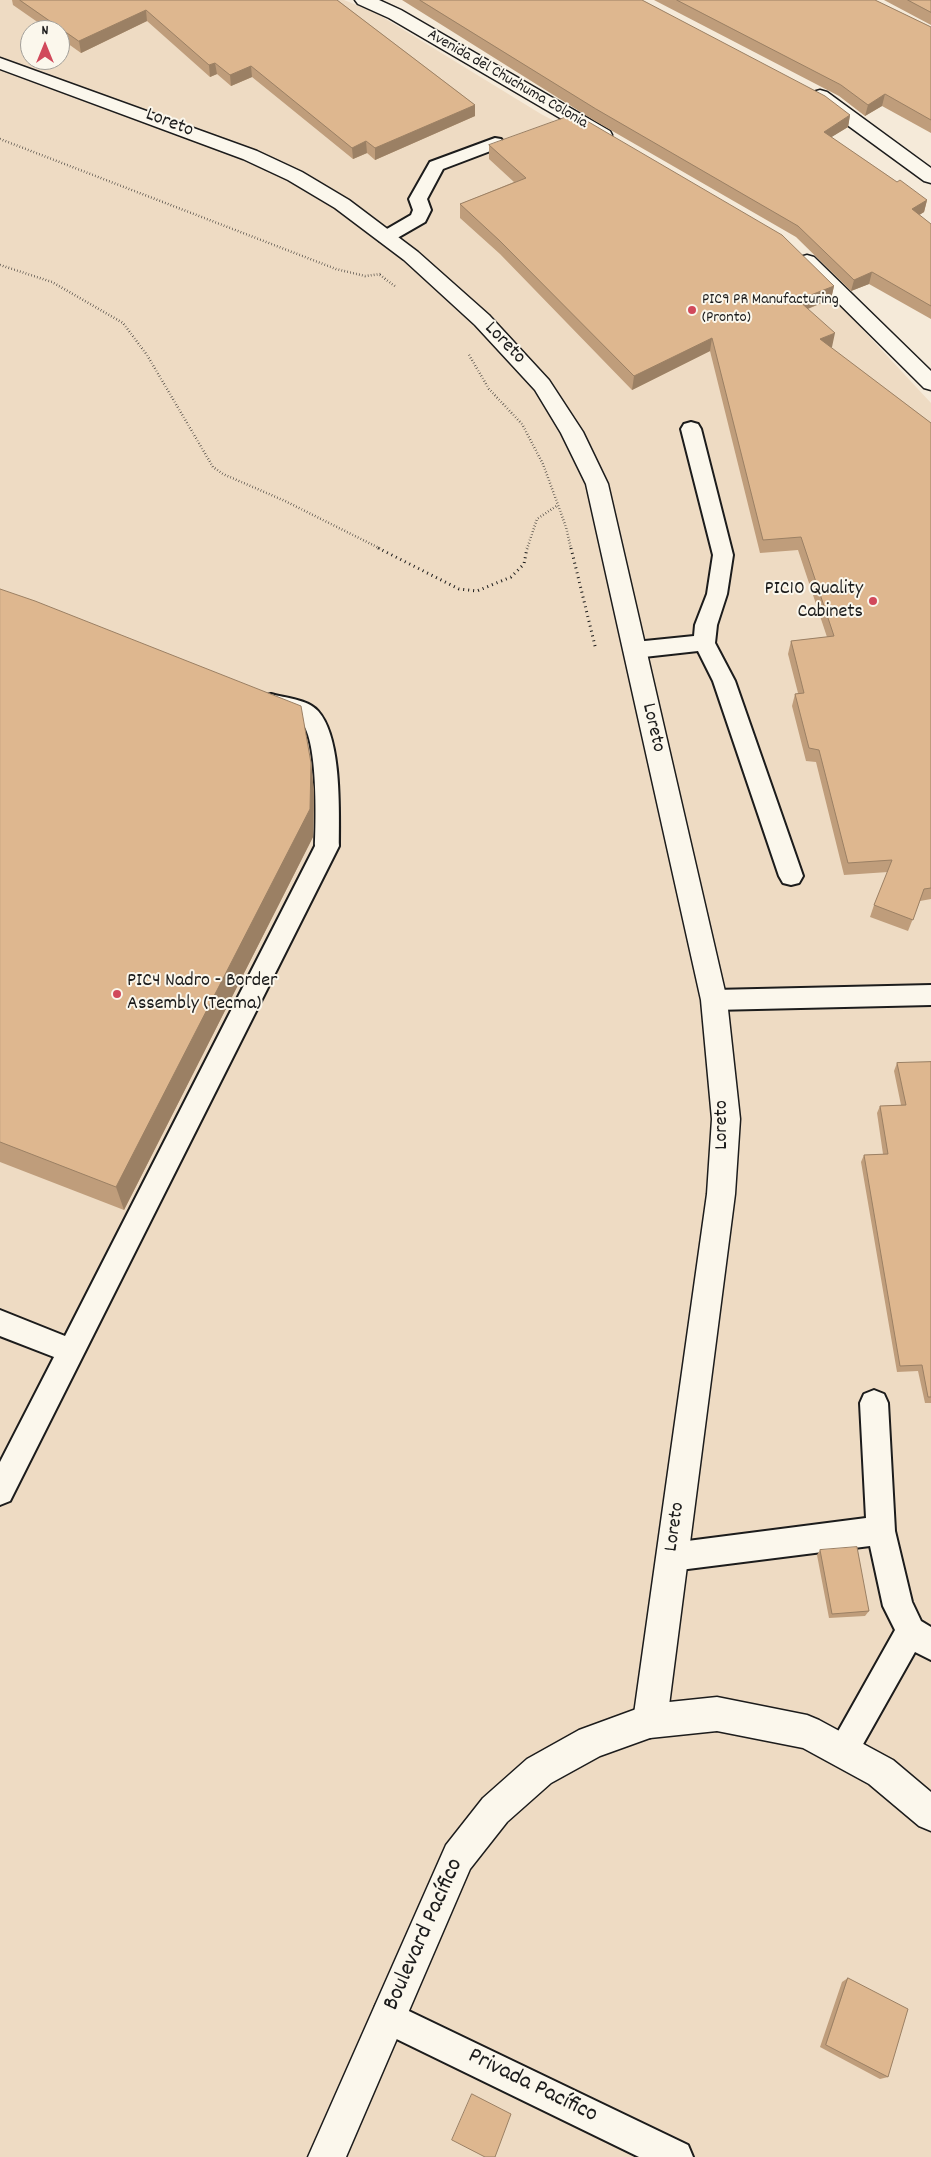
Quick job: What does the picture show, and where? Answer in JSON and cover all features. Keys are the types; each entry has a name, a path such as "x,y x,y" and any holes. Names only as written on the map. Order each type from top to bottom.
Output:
{"street":[{"name":"Avenida del Chuchuma Colonia","path":"364,0 395,14 617,143"},
{"name":"Loreto","path":"0,63 250,155 295,176 342,204 411,256 482,320 542,385 572,432 597,484 714,1000 726,1119 722,1194 650,1721"},
{"path":"804,88 831,102 931,176"},
{"path":"795,250 931,382"},
{"name":"Boulevard Pacífico","path":"327,2157 458,1857 495,1810 539,1771 591,1742 650,1721 717,1714 807,1732 881,1772 931,1814"}],"lane":[{"path":"386,237 419,218 422,210 418,199 436,166 495,143"},
{"path":"691,429 723,555 717,594 706,625 704,643 724,681 791,876"},
{"path":"634,650 704,643"},
{"path":"0,1491 327,846 329,814 319,731 311,718 297,709 254,696"},
{"path":"714,1000 931,995"},
{"path":"0,1323 70,1350"},
{"path":"842,1751 921,1638 898,1606 881,1532 874,1403"},
{"path":"672,1557 820,1537 881,1532"},
{"name":"Privada Pacífico","path":"388,2016 676,2157"}],"path":[{"path":"0,139 336,269 365,276 380,275 411,256"},
{"path":"0,265 52,282 123,323 147,355 214,467 223,474 286,501 459,589 478,591 511,577 524,564 528,542 537,518 558,505"},
{"path":"380,275 400,290"},
{"path":"467,351 489,389 522,424 543,464 566,527 596,650"}],"shaded area":[{"path":"0,0 344,0 376,13 541,114 649,172 796,258 931,403 931,2157 0,2157"}],"building":[{"path":"20,0 337,0 475,105 375,148 366,141 352,148 251,66 230,75 215,63 209,65 146,10 79,41 70,35 70,20 49,20"},
{"path":"420,0 642,0 825,96 850,115 824,132 897,182 900,180 927,200 912,209 931,224 931,306 872,272 854,280 798,226 596,109"},
{"path":"677,0 875,0 931,27 931,120 885,94 868,105 841,85"},
{"path":"908,0 931,0 931,12"},
{"path":"575,114 782,235 834,286 798,300 835,333 820,339 931,423 931,888 924,889 913,920 874,905 892,860 848,863 819,750 809,748 795,694 804,693 791,641 834,636 801,537 763,540 712,338 634,376 500,241 460,204 526,178 489,145"},
{"name":"PIC4 Nadro - Border Assembly (Tecma)","path":"0,589 301,706 311,763 310,809 116,1187 0,1142"},
{"path":"931,1062 931,1397 928,1397 922,1365 900,1366 864,1155 888,1154 880,1106 906,1105 897,1063"},
{"path":"857,1547 869,1611 832,1614 820,1550"},
{"path":"848,1978 908,2009 888,2077 826,2045"},
{"path":"472,2094 511,2114 495,2157 485,2157 452,2140"}],"place":[{"name":"PIC9 PR Manufacturing (Pronto)","path":"692,310"},
{"name":"PIC10 Quality Cabinets","path":"873,601"},
{"name":"PIC4 Nadro - Border Assembly (Tecma)","path":"117,994"}]}
